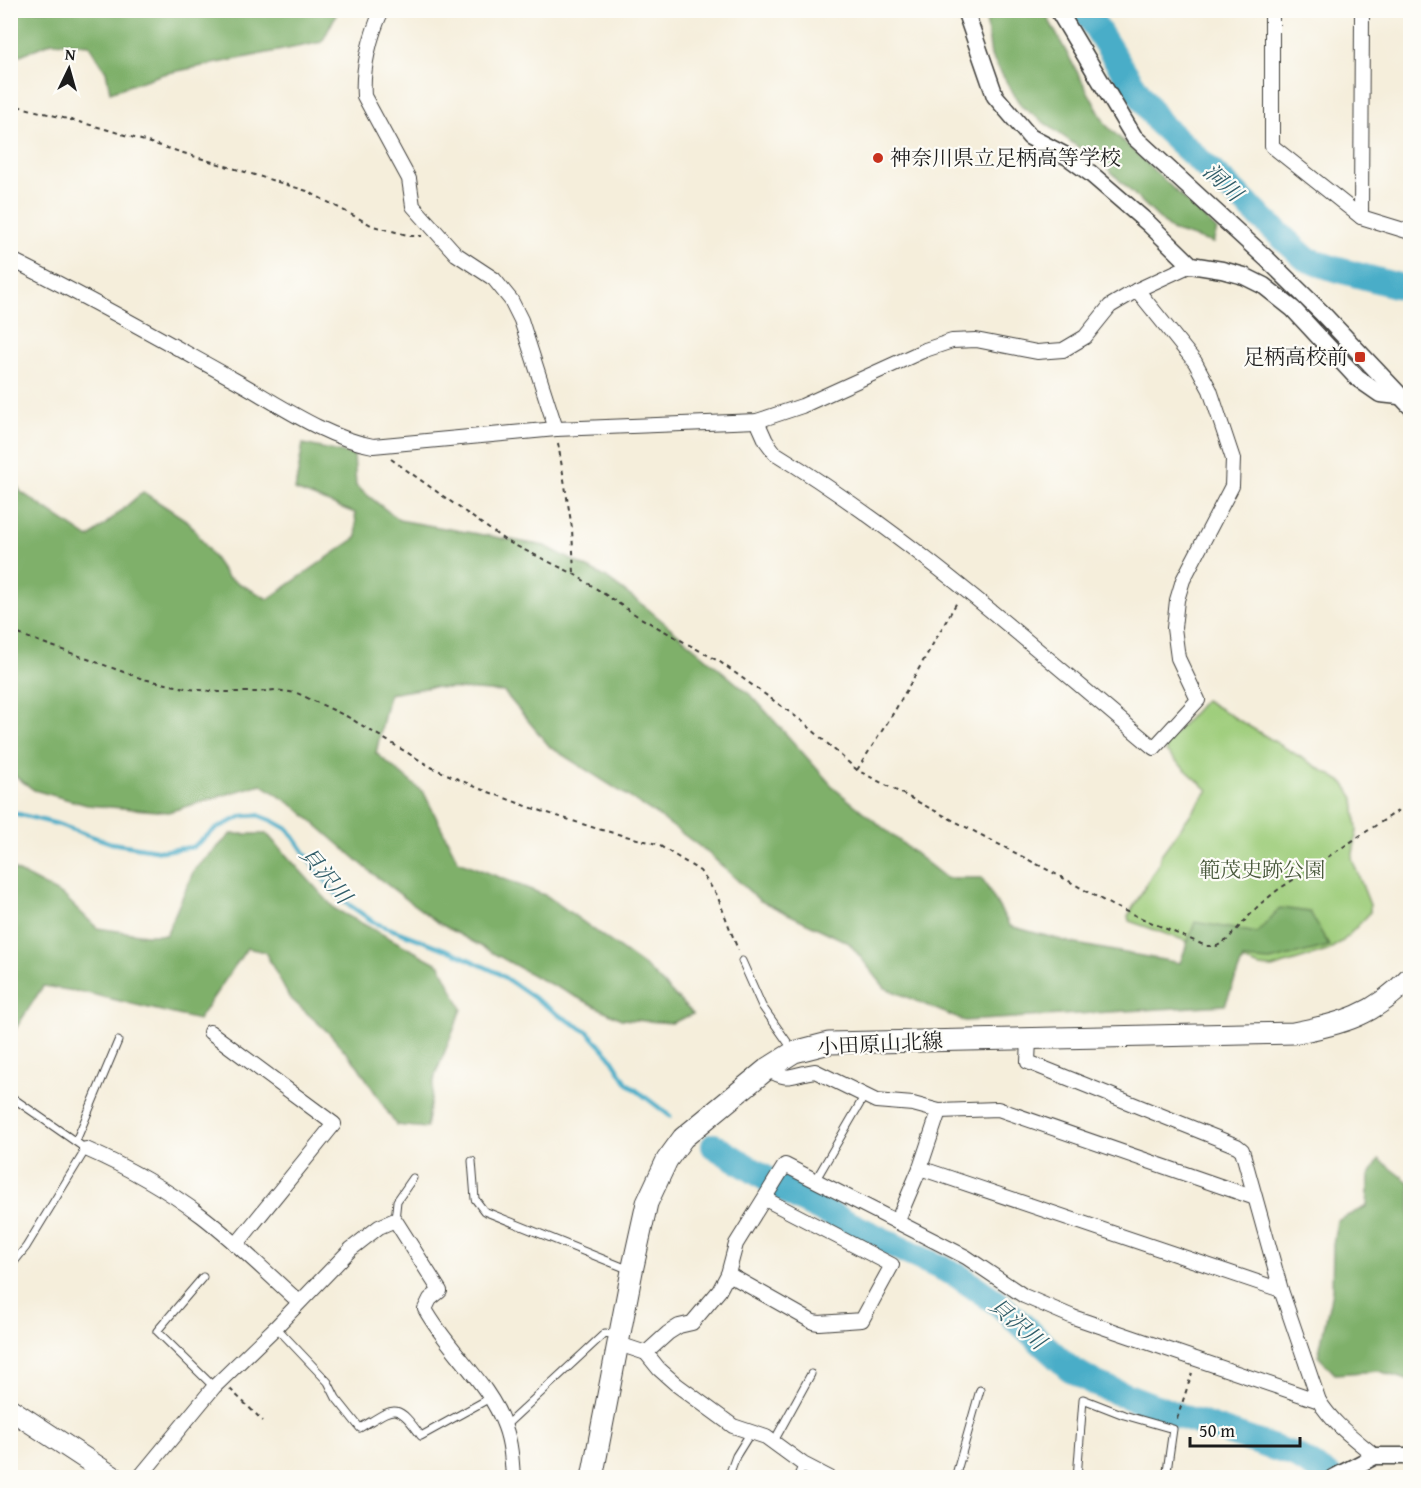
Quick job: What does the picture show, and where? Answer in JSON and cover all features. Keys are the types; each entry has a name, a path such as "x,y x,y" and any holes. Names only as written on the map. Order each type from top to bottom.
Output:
{"main road":[{"name":"小田原山北線","path":"592,1478 647,1203 667,1160 683,1138 767,1069 794,1052 829,1043 1293,1033 1333,1026 1368,1012 1397,992 1410,977"},
{"path":"10,1409 115,1478"}],"street":[{"path":"382,10 374,28 363,81 364,96 409,179 413,206 456,254 495,279 511,300 521,320 556,429"},
{"path":"965,10 995,96 1012,119 1030,137 1090,173 1149,224 1191,265"},
{"path":"1058,10 1134,137 1267,259 1322,313 1405,401"},
{"path":"1272,10 1272,146 1360,217 1410,232"},
{"path":"1360,217 1362,10"},
{"path":"10,259 125,319 316,426 354,442 373,446 556,429 757,421 802,406 925,350 952,341 976,340 1037,352 1063,350 1085,337 1110,306 1137,290 1191,265 1244,276 1264,286 1293,309 1357,378 1380,394 1405,401"},
{"path":"757,421 766,441 775,453 860,509 964,590 1154,748 1198,700 1178,658 1174,628 1177,600 1183,580 1232,486 1233,459 1210,390 1195,362 1137,290"},
{"path":"210,1032 334,1124 236,1245"},
{"path":"1029,1039 1028,1062 1242,1150 1281,1290 1319,1401 1338,1425 1375,1456"},
{"path":"767,1069 779,1077 788,1078 815,1071 885,1103 913,1104 939,1111 998,1109 1255,1198"},
{"path":"897,1222 920,1168 939,1111"},
{"path":"81,1145 167,1191 204,1217 299,1302"},
{"path":"646,1353 668,1333 679,1326 692,1323 719,1291 728,1274 736,1244 785,1165 966,1257 1024,1296 1073,1317 1319,1401"},
{"path":"920,1168 1281,1290"},
{"path":"728,1274 813,1322 819,1323 862,1320 892,1265 765,1199"},
{"path":"139,1478 218,1384 351,1249 379,1227 395,1220 440,1291 430,1299 425,1309 450,1347 484,1387 505,1426 512,1454 513,1478"},
{"path":"619,1340 646,1353 677,1385 733,1426 766,1437 803,1464 830,1478"},
{"path":"1333,1478 1375,1456 1410,1456"}],"lane":[{"path":"742,961 762,1006 794,1052"},
{"path":"10,1267 26,1246 81,1145 118,1041"},
{"path":"815,1181 865,1095"},
{"path":"10,1096 81,1145"},
{"path":"472,1161 476,1199 484,1211 632,1271"},
{"path":"395,1220 397,1201 413,1178"},
{"path":"203,1277 158,1331 218,1384"},
{"path":"276,1327 327,1382 336,1398 360,1428 388,1411 398,1410 405,1414 422,1436 490,1398"},
{"path":"505,1426 605,1333 619,1340"},
{"path":"773,1443 811,1374"},
{"path":"955,1478 980,1390"},
{"path":"1077,1478 1083,1399 1124,1415 1173,1429 1166,1478"},
{"path":"728,1478 736,1456 751,1432"},
{"path":"797,1478 803,1464"}],"path":[{"path":"10,102 17,106 102,128 307,191 373,226 411,236 441,237"},
{"path":"556,429 572,528 574,574"},
{"path":"373,446 506,541 574,574 639,616 720,662 802,721 857,770 1111,905 1206,946 1217,946 1227,940 1259,905 1279,889 1410,803"},
{"path":"857,770 894,712 964,590"},
{"path":"10,631 143,679 190,689 219,692 257,693 274,690 297,693 348,717 431,767 478,788 589,826 657,844 700,871 717,895 742,961"},
{"path":"1173,1429 1197,1359"},
{"path":"218,1384 262,1421"}],"green space":[{"path":"10,11 338,11 322,42 163,74 110,92 106,71 89,45 52,42 11,59"},
{"path":"985,11 1044,11 1106,125 1217,230 1213,243 1171,230 1106,167 1021,106 991,56"},
{"path":"303,444 354,455 356,486 399,520 545,546 605,577 648,609 754,698 835,789 872,819 946,878 982,878 1010,926 1076,944 1180,963 1195,922 1257,933 1280,908 1310,912 1329,946 1270,961 1243,959 1225,1005 964,1021 885,988 849,943 759,900 707,852 653,812 550,747 504,692 431,687 389,694 376,753 424,793 458,861 547,896 647,968 693,1014 672,1023 621,1019 536,977 437,922 373,874 297,808 261,784 168,812 87,805 34,790 11,773 11,477 21,492 89,538 143,492 189,522 227,577 268,599 357,537 355,513 295,490"},
{"name":"範茂史跡公園","path":"1205,700 1344,783 1354,798 1357,831 1352,859 1370,905 1370,913 1343,941 1327,951 1272,968 1260,967 1129,921 1128,916 1159,863 1160,856 1208,790 1166,752 1165,744"},
{"path":"231,834 267,834 335,909 440,965 462,1009 435,1076 426,1128 396,1125 358,1066 329,1033 289,997 265,952 247,948 198,1020 87,993 43,986 11,1036 11,868 64,896 97,928 146,935 166,935 194,870"},
{"path":"1379,1159 1410,1183 1410,1381 1379,1371 1335,1374 1318,1356 1332,1292 1333,1244 1337,1221 1367,1206 1369,1176"}],"waterway":[{"name":"洞川","path":"1085,10 1159,123 1306,259 1410,289"},
{"name":"貝沢川","path":"10,812 57,824 111,843 162,851 193,847 217,828 243,816 258,815 273,821 289,830 320,875 341,899 375,923 455,953 498,973 588,1032 610,1056 627,1083 670,1116"},
{"name":"貝沢川","path":"714,1146 799,1199 957,1275 999,1304 1069,1368 1096,1384 1179,1416 1295,1455 1331,1478"}],"place":[{"name":"神奈川県立足柄高等学校","path":"878,158"},
{"name":"足柄高校前","path":"1360,357"}]}
